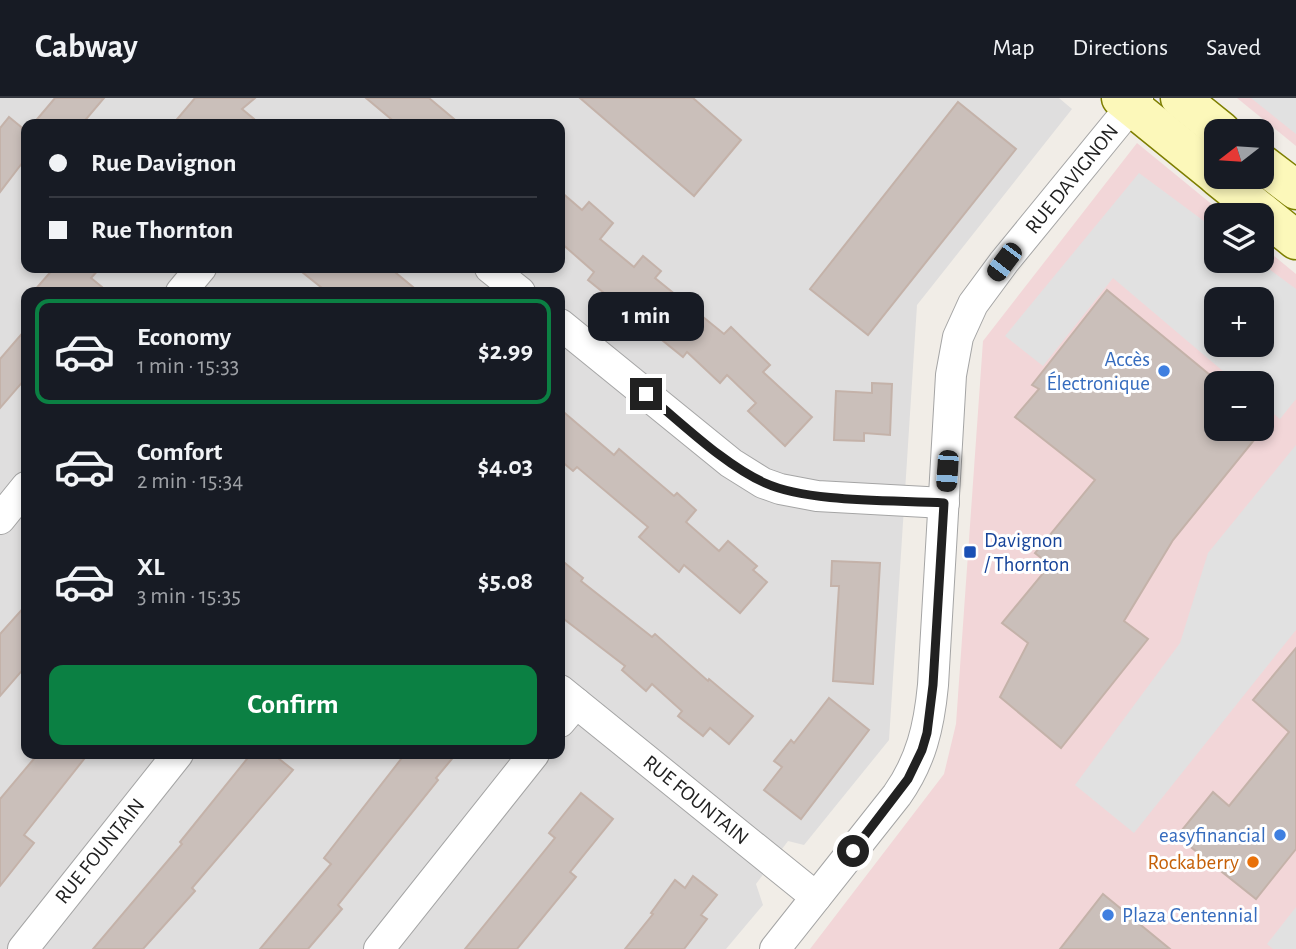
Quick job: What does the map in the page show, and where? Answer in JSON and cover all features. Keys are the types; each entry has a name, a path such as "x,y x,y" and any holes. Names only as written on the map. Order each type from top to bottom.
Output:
{"street":[{"path":"1180,98 1206,119"},
{"path":"1130,101 1204,165"},
{"name":"RUE DAVIGNON","path":"775,949 897,795 922,750 929,724 933,685 951,375 961,326 973,304 1004,262 1130,101"},
{"path":"1274,173 1296,190"},
{"path":"1233,189 1296,240"},
{"path":"185,287 197,273"},
{"path":"496,273 514,287"},
{"path":"565,328 731,463 764,483 817,496 944,503"},
{"path":"0,519 21,492"},
{"name":"RUE FOUNTAIN","path":"565,705 816,897"},
{"name":"RUE FOUNTAIN","path":"23,949 174,759"},
{"path":"379,949 530,759"}],"shaded area":[{"path":"0,98 1059,98 1072,109 917,305 889,740 804,845 788,841 756,884 763,905 726,949 0,949"},
{"path":"1237,98 1296,98 1296,146 1274,128 1274,119 1263,119"},
{"path":"1251,98 1296,98 1296,134"},
{"path":"1137,143 1210,203 1204,203 1204,273 1274,273 1274,256 1296,274 1296,949 810,949 944,774 956,724 983,341"},
{"path":"1139,173 1204,221 1204,273 1274,273 1296,289 1296,399 1280,419 1274,414 1274,371 1223,371 1206,357 1274,357 1274,287 1204,287 1204,355 1113,278 1043,366 1005,336"},
{"path":"1296,445 1296,630 1134,833 1075,785 1180,643 1208,553"},
{"path":"1296,907 1296,949 1273,949 1267,944"}],"building":[{"path":"55,98 104,98 86,119 37,119"},
{"path":"195,98 255,98 242,109 254,119 177,119"},
{"path":"366,98 429,98 454,119 391,119"},
{"path":"580,98 693,98 741,140 694,196"},
{"path":"958,102 1016,149 868,335 810,289"},
{"path":"9,117 21,127 21,165 0,192 0,128"},
{"path":"565,195 582,210 589,202 613,223 600,239 634,267 643,256 661,271 655,278 724,334 731,327 770,365 763,372 812,417 785,446 748,411 756,403 727,375 720,383 687,352 683,357 588,280 594,272 565,246"},
{"path":"50,273 96,273 91,278 102,287 37,287"},
{"path":"303,273 396,273 413,287 321,287"},
{"path":"1107,290 1205,371 1204,441 1253,441 1173,540 1124,621 1148,639 1061,748 1000,697 1028,643 1002,623 1050,565 1035,553 1095,480 1015,417 1039,389 1032,385"},
{"path":"21,335 21,384 0,408 0,359"},
{"path":"872,383 892,384 890,435 864,433 864,441 834,440 836,391 872,393"},
{"path":"565,413 614,455 619,449 674,496 677,493 696,510 686,522 719,551 728,541 757,566 753,570 767,582 740,613 684,565 679,572 639,537 648,527 577,467 573,471 565,464"},
{"path":"832,561 880,563 873,684 833,681 839,586 831,586"},
{"path":"565,563 583,578 581,581 652,637 655,634 753,716 729,744 710,728 703,736 678,716 682,711 652,684 646,691 622,670 625,666 565,620"},
{"path":"21,611 21,672 0,696 0,634"},
{"path":"1296,648 1296,849 1256,899 1177,836 1213,792 1229,806 1289,732 1253,700"},
{"path":"829,698 869,730 801,819 764,790 782,767 774,761 791,740 794,743"},
{"path":"34,759 84,759 24,835 34,843 0,886 0,799"},
{"path":"247,759 279,759 293,770 192,888 195,891 143,949 93,949 182,844 180,842"},
{"path":"401,759 452,759 338,905 342,909 308,949 260,949 331,864 324,858"},
{"path":"581,793 613,819 570,872 576,877 517,949 465,949 555,838 549,833"},
{"path":"693,876 717,895 701,915 707,919 684,949 625,949 653,914 651,913 675,880 685,888"},
{"name":"Plaza Centennial","path":"1103,894 1170,949 1060,949"}],"place":[{"name":"Accès Électronique","path":"1164,371"},
{"name":"Davignon / Thornton","path":"970,552"},
{"name":"easyfinancial","path":"1280,835"},
{"name":"Rockaberry","path":"1253,862"},
{"name":"Plaza Centennial","path":"1108,915"}],"route":[{"path":"646,394 731,463 764,483 780,489 817,496 944,503 933,685 927,733 908,779 853,851"}]}
